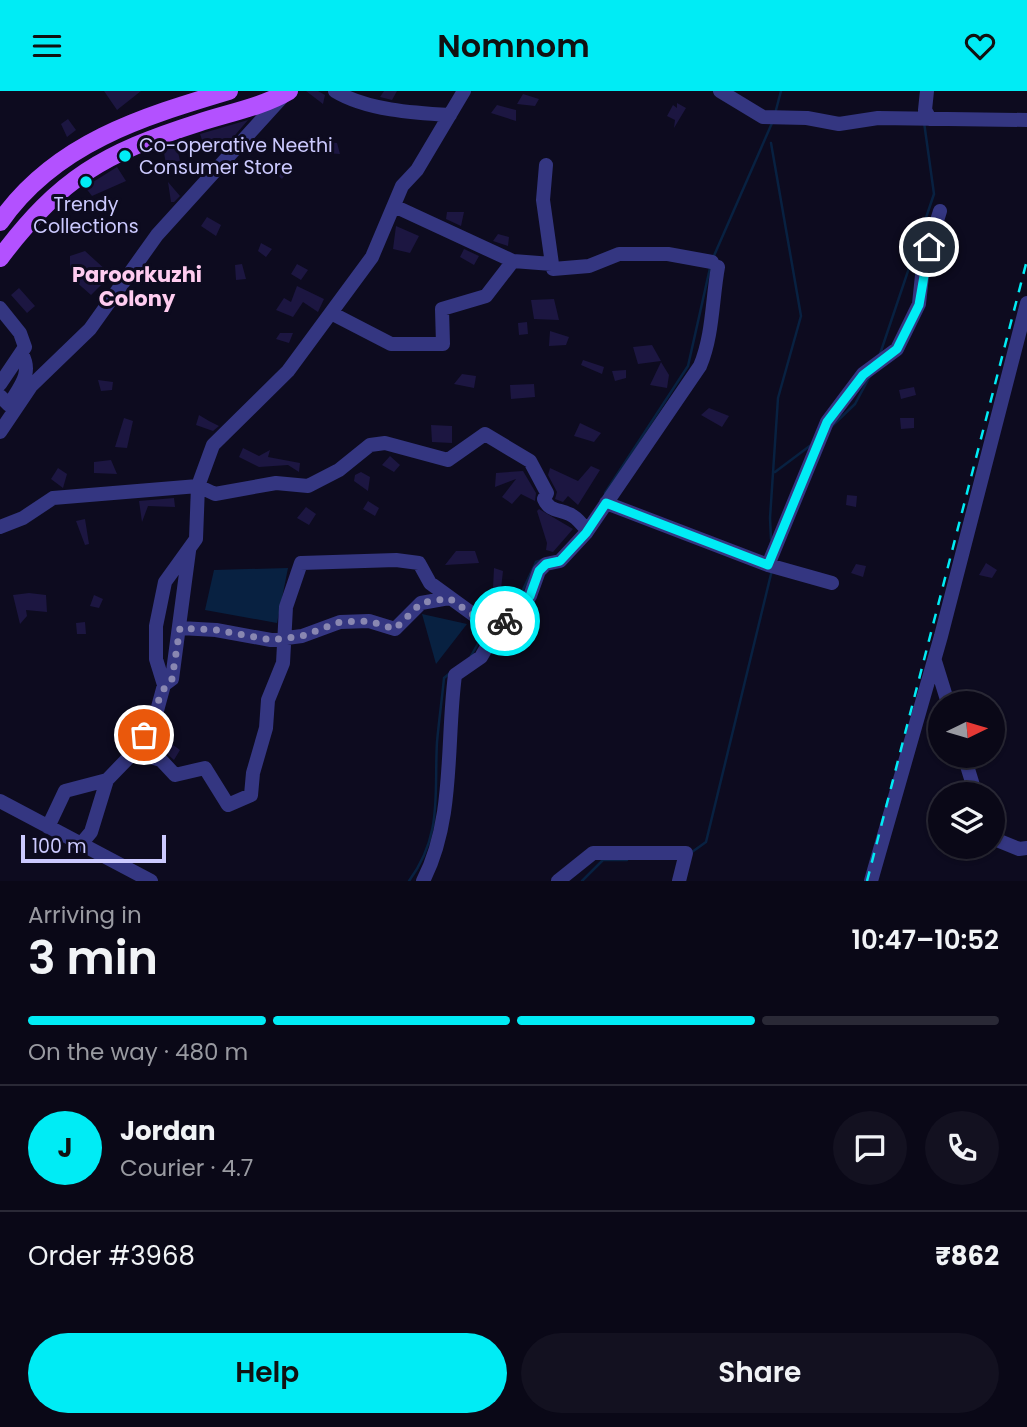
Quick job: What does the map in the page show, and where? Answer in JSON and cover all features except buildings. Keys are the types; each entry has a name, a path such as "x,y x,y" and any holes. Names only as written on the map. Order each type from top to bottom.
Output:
{"main road":[{"path":"0,222 27,189 48,170 95,139 141,118 229,91"},
{"path":"0,258 45,203 66,184 105,159 149,139 287,92"}],"street":[{"path":"335,91 348,99 421,114 450,115"},
{"path":"81,844 90,832 107,780 134,752 155,718 164,685 156,659 156,626 165,582 196,539 198,486 213,445 288,371 372,257 402,186 417,170 464,91"},
{"path":"720,91 774,118 807,118 839,124 878,118 1027,120"},
{"path":"923,119 927,91"},
{"path":"0,432 31,386 90,329 157,235 287,92"},
{"path":"423,881 436,856 445,805 449,721 455,675 481,657 496,631 530,596 539,571 546,564 560,561 587,530 700,366 710,342 715,264 668,254 620,254 589,266 553,269 542,200 546,165"},
{"path":"394,206 513,261 552,264"},
{"path":"768,565 827,422 863,375 897,349 919,305 923,266 940,211"},
{"path":"331,313 391,344 443,344 442,309 486,296 513,261"},
{"path":"871,881 1018,349 1027,303"},
{"path":"0,308 20,333 25,347 0,384"},
{"path":"0,396 9,405 27,374 28,365 22,354"},
{"path":"0,527 23,518 53,498 198,486 215,494 276,483 308,486 339,470 370,445 386,443 449,460 485,434 530,461 547,493 544,499 546,505 570,514 587,530"},
{"path":"606,503 768,565 832,583"},
{"path":"164,685 172,679 189,549"},
{"path":"134,752 161,760 176,775 205,768 214,778 228,805 251,795 253,773 266,729 268,700 283,663 287,638 286,607 301,563 396,559 419,562 430,583 496,631"},
{"path":"180,628 216,630 271,640 302,636 340,622 369,621 395,629 421,603 449,598"},
{"path":"934,660 944,691"},
{"path":"48,827 65,790 107,780"},
{"path":"0,801 151,881"},
{"path":"1005,843 1019,849 1027,848"},
{"path":"558,881 593,853 685,857 679,881"}],"water":[{"path":"288,568 277,623 205,610 214,570"},
{"path":"422,614 467,624 436,664"}],"waterway":[{"path":"776,110 781,91"},
{"path":"880,354 934,194 924,122"},
{"path":"713,258 772,123"},
{"path":"771,143 801,316 778,398 771,539"},
{"path":"605,493 688,366 710,268"},
{"path":"832,426 855,404 870,376"},
{"path":"775,472 811,445"},
{"path":"493,620 521,594 536,562 542,560"},
{"path":"692,852 706,842 772,570"},
{"path":"471,656 485,631"},
{"path":"409,881 420,864 432,831 444,678 450,673"},
{"path":"582,881 603,860 627,860"}],"railway":[{"path":"867,881 1027,260"}],"way so far":[{"path":"144,735 155,718 164,685 172,679 180,628 216,630 271,640 302,636 340,622 369,621 395,629 421,603 449,598 496,631 505,621"}],"place":[{"name":"Co-operative Neethi Consumer Store","path":"125,156"},
{"name":"Trendy Collections","path":"86,182"}],"district":[{"name":"Paroorkuzhi Colony","path":"137,286"}],"route":[{"path":"505,621 530,596 539,571 546,564 560,561 586,533 606,503 768,565 827,422 863,375 897,349 919,305 923,266 929,247"}]}
